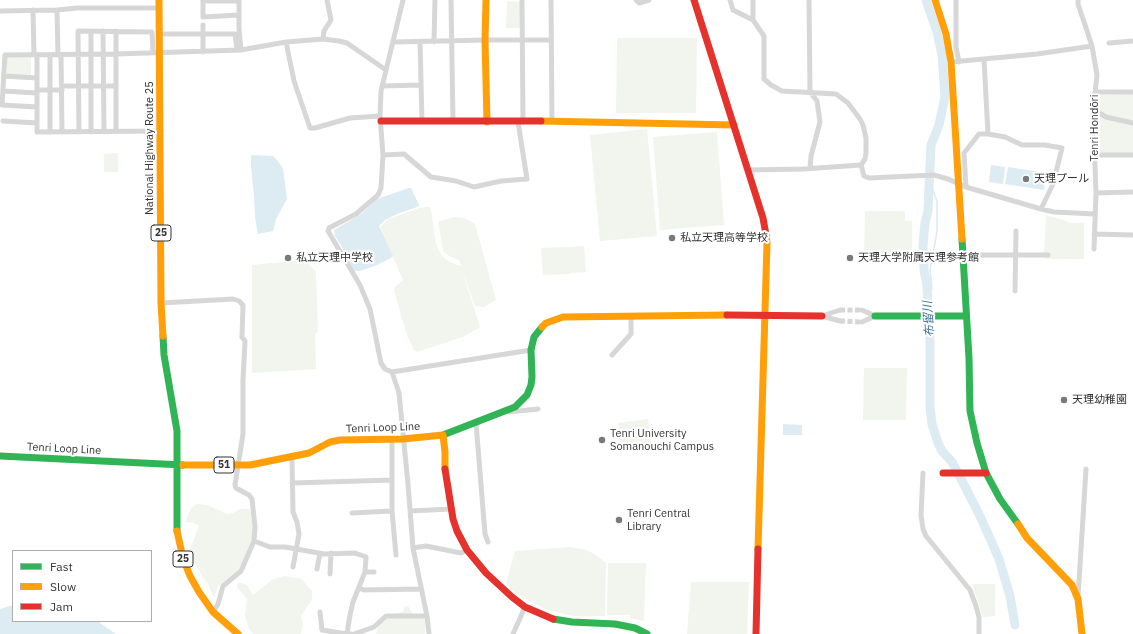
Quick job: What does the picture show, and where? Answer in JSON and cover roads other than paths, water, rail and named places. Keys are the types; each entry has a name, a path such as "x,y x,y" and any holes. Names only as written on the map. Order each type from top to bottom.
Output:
{"main road":[{"name":"National Highway Route 25","path":"159,0 160,34 156,53 161,131 161,303 164,355 177,431 177,527 179,543 190,576 199,592 213,612 238,634"},
{"path":"486,0 485,40 487,122"},
{"path":"694,0 763,218 766,237 767,255 764,315 756,634"},
{"path":"935,0 955,62 958,183 970,411 977,443 986,473 1000,499 1027,538 1072,585 1078,599 1082,634"},
{"path":"380,119 422,122 552,121 734,125"},
{"path":"531,350 534,337 539,330 546,323 555,318 563,317 764,315 822,316"},
{"path":"875,316 966,316"},
{"name":"Tenri Loop Line","path":"0,456 176,465 238,465 292,458 309,453 334,441 392,440 443,435 515,407 529,390 532,377 531,350"},
{"path":"443,435 445,452 444,466 451,509 457,530 474,560 490,577 525,607 550,618 561,621 615,624 635,628 647,634"},
{"path":"943,473 986,473"}],"street":[{"path":"239,15 203,17 203,1 239,0 239,15 239,50"},
{"path":"323,39 324,31 331,20 327,0"},
{"path":"403,0 394,42 382,86 380,119 383,154 381,188 378,194 356,214 335,224 329,228 328,231 360,285 370,309 380,363 384,369 392,372 531,350"},
{"path":"434,42 435,0"},
{"path":"451,0 453,122"},
{"path":"383,154 404,154 431,177 456,181 474,187 501,180 527,179 520,122 522,0"},
{"path":"551,0 552,121"},
{"path":"636,0 639,3 649,0"},
{"path":"730,0 733,10 754,20"},
{"path":"748,170 848,167 861,165 865,159 866,145 863,125 860,118 848,103 836,94 782,91 764,79 764,36 754,20 753,0"},
{"path":"810,0 810,92 817,101 820,122 811,156 810,168"},
{"path":"956,0 955,62 1092,46"},
{"name":"Tenri Hondōri","path":"1078,0 1092,46 1097,75 1093,111 1096,193 1094,249"},
{"path":"1,11 57,10 77,8 159,8"},
{"path":"33,10 37,78 37,132 161,131"},
{"path":"57,10 62,88 62,132"},
{"path":"203,26 203,52"},
{"path":"79,132 78,31 152,32 156,53"},
{"path":"91,31 91,132"},
{"path":"103,31 104,132"},
{"path":"116,31 116,131"},
{"path":"160,34 235,34 239,50"},
{"path":"37,107 2,105 4,55 203,52 239,50 286,42 323,39 347,43 386,70"},
{"path":"394,42 451,42 522,39 551,40"},
{"path":"1110,43 1133,41"},
{"path":"286,42 294,81 310,128 315,128 350,118 380,119"},
{"path":"420,42 422,122"},
{"path":"50,55 50,132"},
{"path":"984,59 988,134"},
{"path":"4,76 37,78"},
{"path":"382,86 421,85"},
{"path":"3,91 37,92 78,86 116,86"},
{"path":"1095,92 1133,92"},
{"path":"1101,114 1106,117 1133,123"},
{"path":"3,121 37,122"},
{"path":"966,187 964,153 979,134 1005,137 1022,145 1045,145 1062,148 1053,184 1041,209"},
{"path":"1095,155 1133,155"},
{"path":"861,165 864,176 869,178 927,175 941,176 966,187 1041,209 1054,212 1095,214"},
{"path":"1096,193 1133,192"},
{"path":"1015,291 1016,231"},
{"path":"1094,234 1133,235"},
{"path":"981,255 1048,255"},
{"path":"161,303 233,299 239,301 243,305 242,337 245,341 243,380 244,412 243,434 235,485 236,488 249,495 252,499 255,527 254,541 241,571 223,586 218,604 213,612"},
{"path":"822,316 840,310"},
{"path":"862,310 875,316"},
{"path":"612,355 631,334 631,316"},
{"path":"822,316 840,321"},
{"path":"862,322 875,316"},
{"path":"392,372 399,393 413,548 428,634"},
{"path":"503,412 538,409"},
{"path":"476,423 488,542"},
{"path":"392,440 392,511 396,555"},
{"path":"292,458 293,512 297,522 299,534 293,567"},
{"path":"1078,599 1086,469"},
{"path":"923,473 921,515 923,530 926,536 970,590 979,617 979,634"},
{"path":"292,483 392,480"},
{"path":"410,511 451,509"},
{"path":"352,513 392,511"},
{"path":"254,541 270,547 285,547 320,553 355,553 366,557 365,572 353,602 346,634"},
{"path":"413,548 426,546 460,553 467,550"},
{"path":"317,569 320,553"},
{"path":"330,574 331,553"},
{"path":"365,572 374,572"},
{"path":"359,588 364,590 421,589"},
{"path":"513,634 525,607"},
{"path":"320,612 322,630 351,634"},
{"path":"354,634 374,627 386,616 426,616"}],"waterway":[{"name":"布留川","path":"926,0 937,32 942,55 945,97 939,125 931,145 928,211 925,223 923,245 930,341 930,406 932,424 938,443 942,451 952,462 959,475 978,512 999,559 1010,596 1015,625"},
{"path":"928,306 932,288 930,270 937,232 937,201 930,182"}],"tunnel":[{"path":"840,310 862,310"},
{"path":"840,321 862,322"}],"place":[{"name":"天理プール","path":"1026,179"},
{"name":"私立天理高等学校","path":"672,238"},
{"name":"私立天理中学校","path":"288,258"},
{"name":"天理大学附属天理参考館","path":"850,258"},
{"name":"天理幼稚園","path":"1064,400"},
{"name":"Tenri University Somanouchi Campus","path":"602,440"},
{"name":"Tenri Central Library","path":"619,520"}]}
